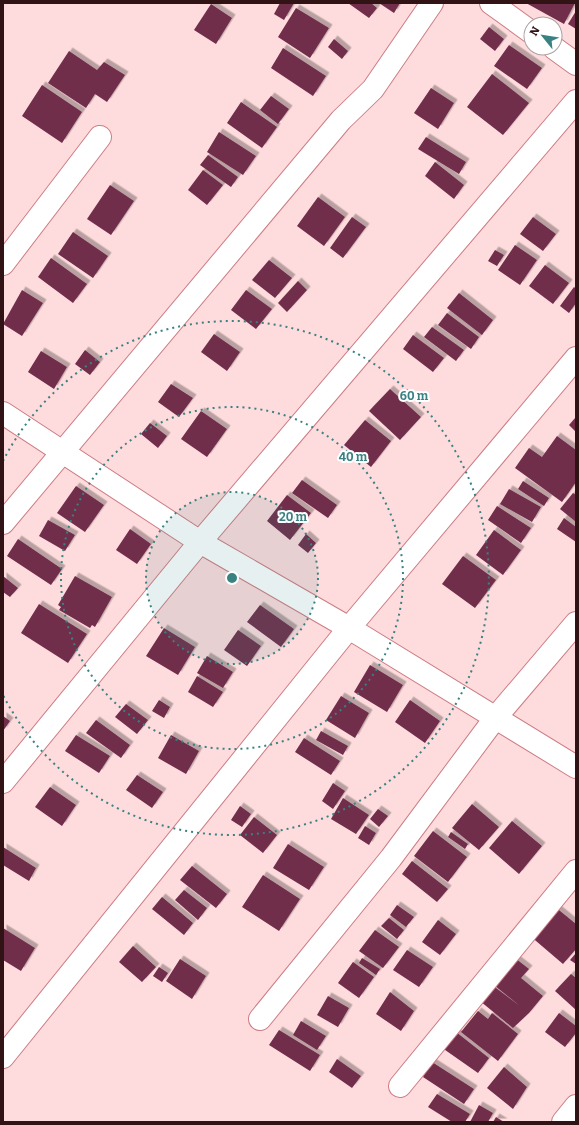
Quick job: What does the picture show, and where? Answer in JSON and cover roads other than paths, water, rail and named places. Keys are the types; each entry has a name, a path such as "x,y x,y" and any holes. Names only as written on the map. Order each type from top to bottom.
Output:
{"street":[{"path":"3,523 341,120 373,89 432,3"},
{"path":"491,3 523,26"},
{"path":"563,55 576,64"},
{"path":"3,782 200,542 576,101"},
{"path":"3,264 100,137"},
{"path":"3,1057 349,628 576,358"},
{"path":"3,413 200,542 349,628 576,767"},
{"path":"260,1019 391,858 496,717 576,623"},
{"path":"400,1086 576,871"},
{"path":"563,1122 576,1106"}]}
